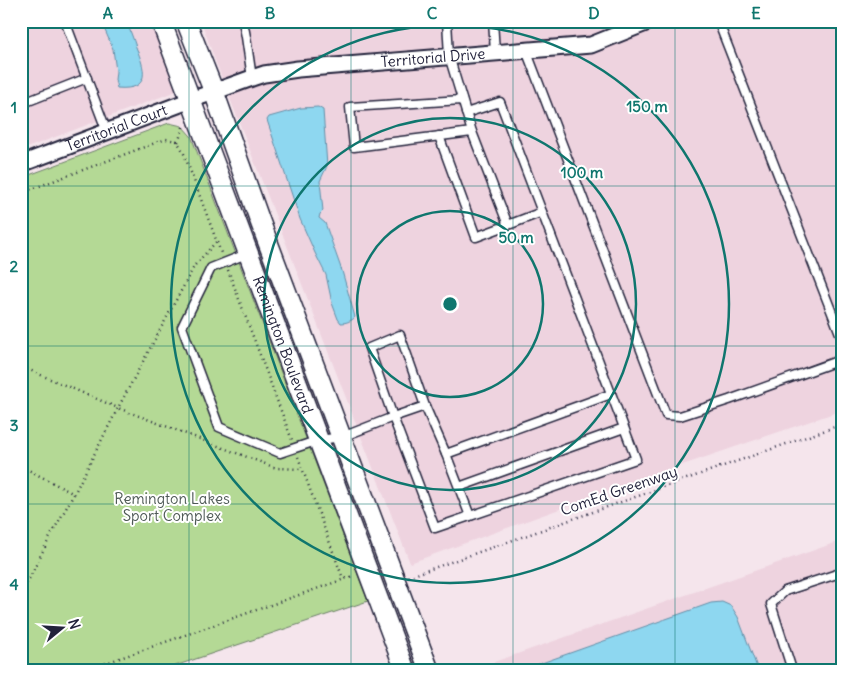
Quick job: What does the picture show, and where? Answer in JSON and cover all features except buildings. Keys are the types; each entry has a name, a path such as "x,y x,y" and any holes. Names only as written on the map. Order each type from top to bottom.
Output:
{"street":[{"name":"Remington Boulevard","path":"161,21 405,670"},
{"name":"Remington Boulevard","path":"186,21 429,670"},
{"name":"Territorial Drive","path":"214,92 264,74 298,69 592,44 651,21"},
{"name":"Territorial Court","path":"21,164 214,92"}],"lane":[{"path":"65,21 106,132"},
{"path":"243,21 252,78"},
{"path":"447,21 449,56 462,100 472,132 508,225"},
{"path":"493,21 495,52"},
{"path":"718,21 843,341"},
{"path":"526,50 666,415 680,416 843,359"},
{"path":"21,104 87,78"},
{"path":"462,100 350,107 354,147 472,132"},
{"path":"466,112 500,102 636,459 470,516 435,528 369,348 400,335 425,406 470,516"},
{"path":"439,136 476,237 542,212"},
{"path":"249,254 210,268 182,327 219,427 280,453 319,440 342,437 425,406"},
{"path":"446,454 611,394"},
{"path":"458,487 624,428"},
{"path":"792,670 770,604 785,591 843,572"}],"path":[{"path":"178,142 183,129 183,122"},
{"path":"21,193 166,139 178,142 183,150 342,576 346,579 86,670"},
{"path":"21,595 195,265 216,242"},
{"path":"21,367 118,408 276,468 302,469"},
{"path":"21,390 27,369"},
{"name":"ComEd Greenway","path":"403,578 843,424"},
{"path":"21,466 74,494"},
{"path":"21,659 25,670"}],"shaded area":[{"path":"21,21 151,21 179,90 21,150"},
{"path":"201,21 843,21 843,410 662,472 410,563"},
{"path":"843,540 843,670 471,670"}],"green space":[{"name":"Remington Lakes Sport Complex","path":"169,123 182,126 191,136 368,601 163,670 21,670 21,178"}],"water":[{"path":"101,21 126,21 142,63 143,77 136,86 117,88 113,49"},
{"path":"318,107 323,110 327,166 320,181 323,211 319,218 325,223 342,271 355,317 351,321 343,323 338,319 332,303 326,275 300,219 267,120 269,117 301,108"},
{"path":"722,602 731,606 738,617 758,670 522,670 711,603"}]}
